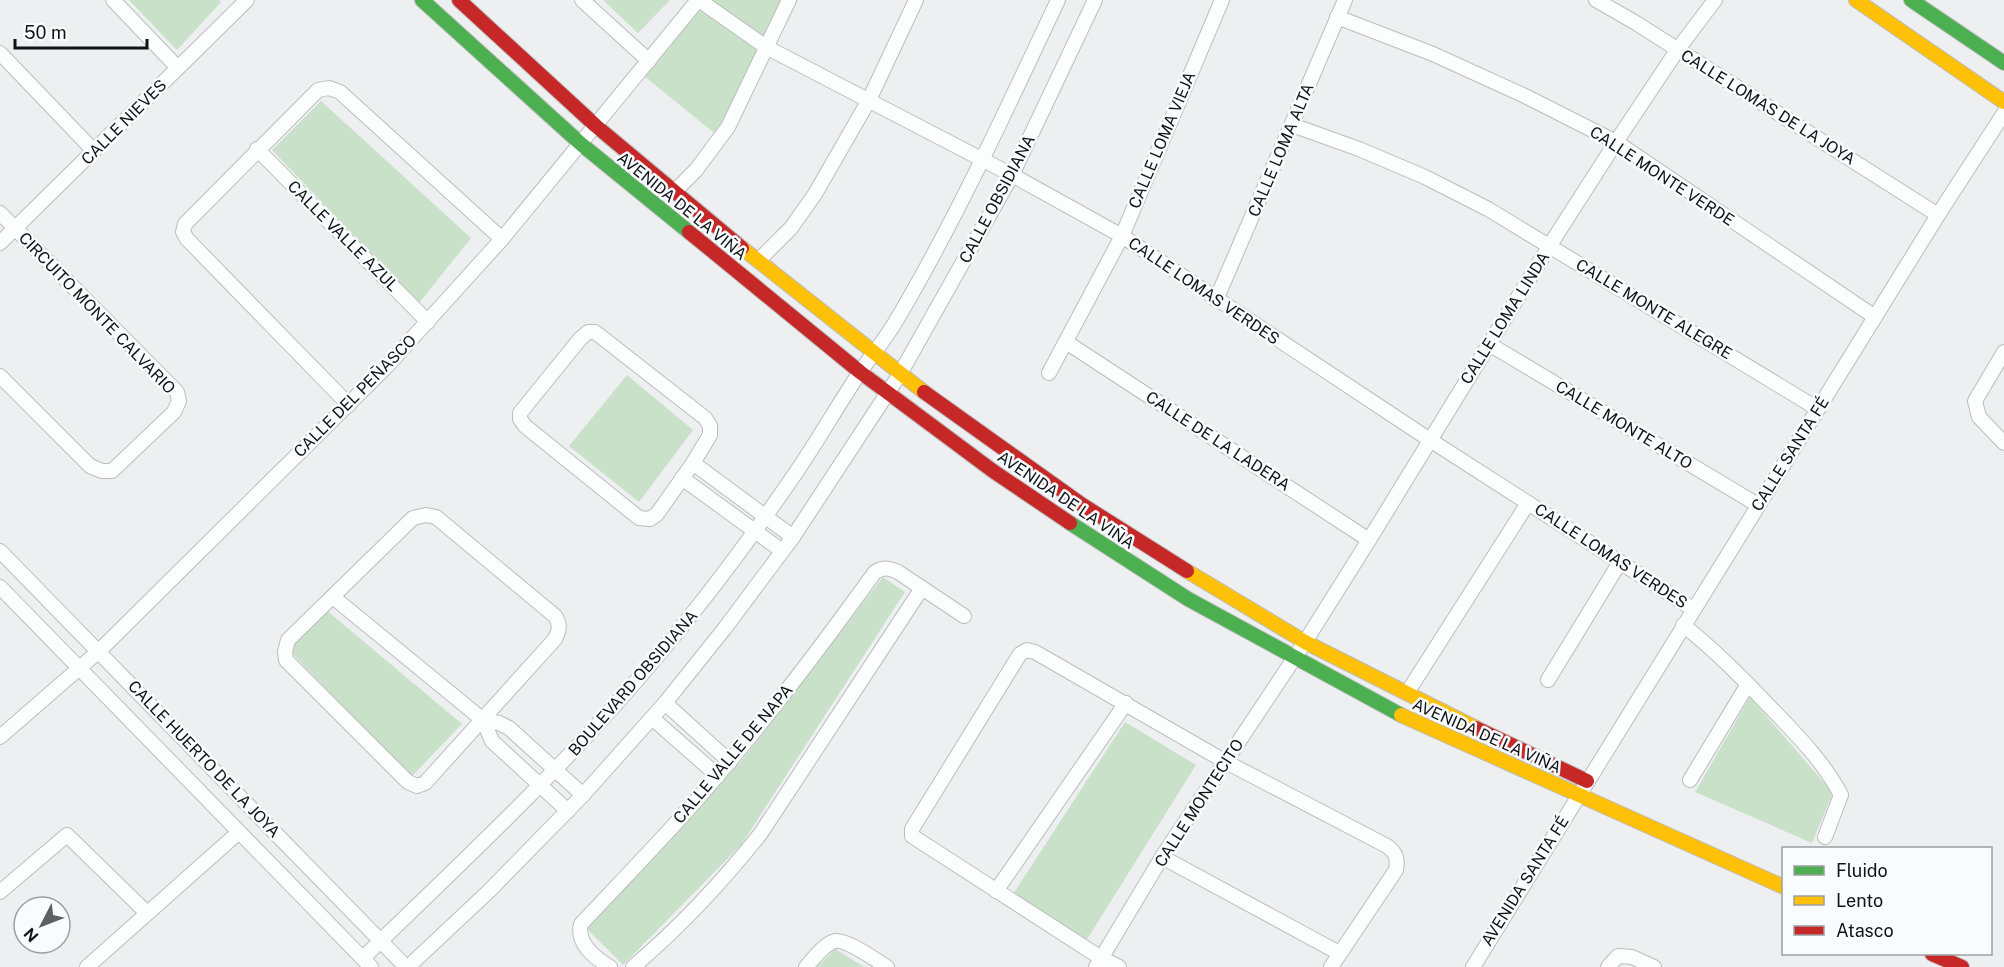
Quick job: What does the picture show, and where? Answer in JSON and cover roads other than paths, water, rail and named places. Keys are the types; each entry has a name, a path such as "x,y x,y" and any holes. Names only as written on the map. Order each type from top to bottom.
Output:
{"street":[{"path":"113,0 178,68"},
{"name":"AVENIDA DE LA VIÑA","path":"422,0 581,144 860,372 993,471 1100,543 1188,599 1401,715 1782,886"},
{"name":"AVENIDA DE LA VIÑA","path":"459,0 596,126 874,355 1091,510 1176,565 1305,642 1587,781"},
{"path":"582,0 649,61"},
{"name":"CALLE DEL PEÑASCO","path":"0,736 99,651 349,405 428,322 502,239 699,0"},
{"name":"CALLE LOMAS VERDES","path":"699,0 766,47 1012,175 1122,236 1430,440 1693,609"},
{"path":"675,191 696,170 728,127 789,0"},
{"path":"758,261 791,228 815,194 869,100 916,0"},
{"name":"CALLE OBSIDIANA","path":"860,372 874,355 916,287 982,160 1058,0"},
{"name":"CALLE OBSIDIANA","path":"888,392 1012,175 1095,0"},
{"name":"CALLE LOMA VIEJA","path":"1050,373 1122,236 1222,0"},
{"name":"CALLE LOMA ALTA","path":"1216,300 1344,0"},
{"name":"CALLE LOMAS DE LA JOYA","path":"1596,0 1678,49 1938,215"},
{"name":"CALLE LOMA LINDA","path":"1305,642 1550,245 1678,49 1715,0"},
{"path":"1856,0 2004,102"},
{"path":"1911,0 2004,63"},
{"name":"CALLE NIEVES","path":"0,243 178,68 241,2"},
{"name":"CALLE MONTE VERDE","path":"1337,17 1432,54 1525,96 1616,142 1875,316"},
{"path":"0,53 94,151"},
{"path":"349,405 187,239 183,232 184,224 318,90 329,88 340,92 502,239"},
{"name":"CALLE SANTA FÉ","path":"1578,796 1875,316 2004,113"},
{"name":"CALLE MONTE ALEGRE","path":"1292,125 1359,149 1425,177 1488,209 1818,409"},
{"name":"CALLE VALLE AZUL","path":"257,149 428,322"},
{"path":"0,213 15,228"},
{"name":"CIRCUITO MONTE CALVARIO","path":"0,376 90,466 102,471 112,471 174,412 179,401 177,392 15,228"},
{"path":"588,332 595,332 705,418 710,426 710,435 693,463 657,514 650,519 639,518 525,426 520,419 520,413 580,339 588,332"},
{"name":"CALLE DE LA LADERA","path":"1066,342 1370,540"},
{"name":"CALLE MONTE ALTO","path":"1489,344 1758,505"},
{"path":"2004,352 1975,401 1979,417 2004,443"},
{"name":"BOULEVARD OBSIDIANA","path":"367,963 381,940 541,786 609,714 659,655 765,518 860,372"},
{"name":"BOULEVARD OBSIDIANA","path":"407,967 489,891 568,811 665,703 793,537 888,392"},
{"path":"693,463 793,537"},
{"path":"682,478 782,551"},
{"path":"1407,693 1528,502"},
{"path":"426,515 436,517 558,621 559,627 555,639 483,720 425,783 417,786 408,782 286,660 288,640 413,518 426,515"},
{"name":"CALLE HUERTO DE LA JOYA","path":"0,551 407,967"},
{"path":"1548,680 1620,562"},
{"name":"CALLE VALLE DE NAPA","path":"610,967 599,961 586,947 579,932 581,924 730,762 875,572 882,568 890,568 964,616"},
{"path":"0,587 367,963"},
{"path":"633,967 696,907 761,833 922,588"},
{"path":"333,597 483,720 492,741 568,811"},
{"name":"CALLE LOMAS VERDES","path":"1683,625 1748,684 1796,735 1834,781 1840,795 1825,837"},
{"name":"CALLE MONTECITO","path":"1098,963 1162,857 1305,642"},
{"path":"1119,967 1098,963 996,891 912,836 912,830 1020,654 1027,650 1035,652 1126,703 1226,762 1395,852 1396,870 1331,967"},
{"path":"1690,780 1748,684"},
{"path":"665,703 730,762"},
{"path":"996,891 1126,703"},
{"path":"652,718 718,776"},
{"path":"483,720 500,723 509,728 583,795"},
{"name":"AVENIDA SANTA FÉ","path":"1473,967 1578,796"},
{"path":"87,967 239,832"},
{"path":"0,892 67,835 147,913"},
{"path":"1162,857 1339,954"},
{"path":"806,967 827,946 836,941 845,942 888,967"},
{"path":"1934,955 1962,967"},
{"path":"1608,967 1618,957 1632,957 1654,967"}]}
